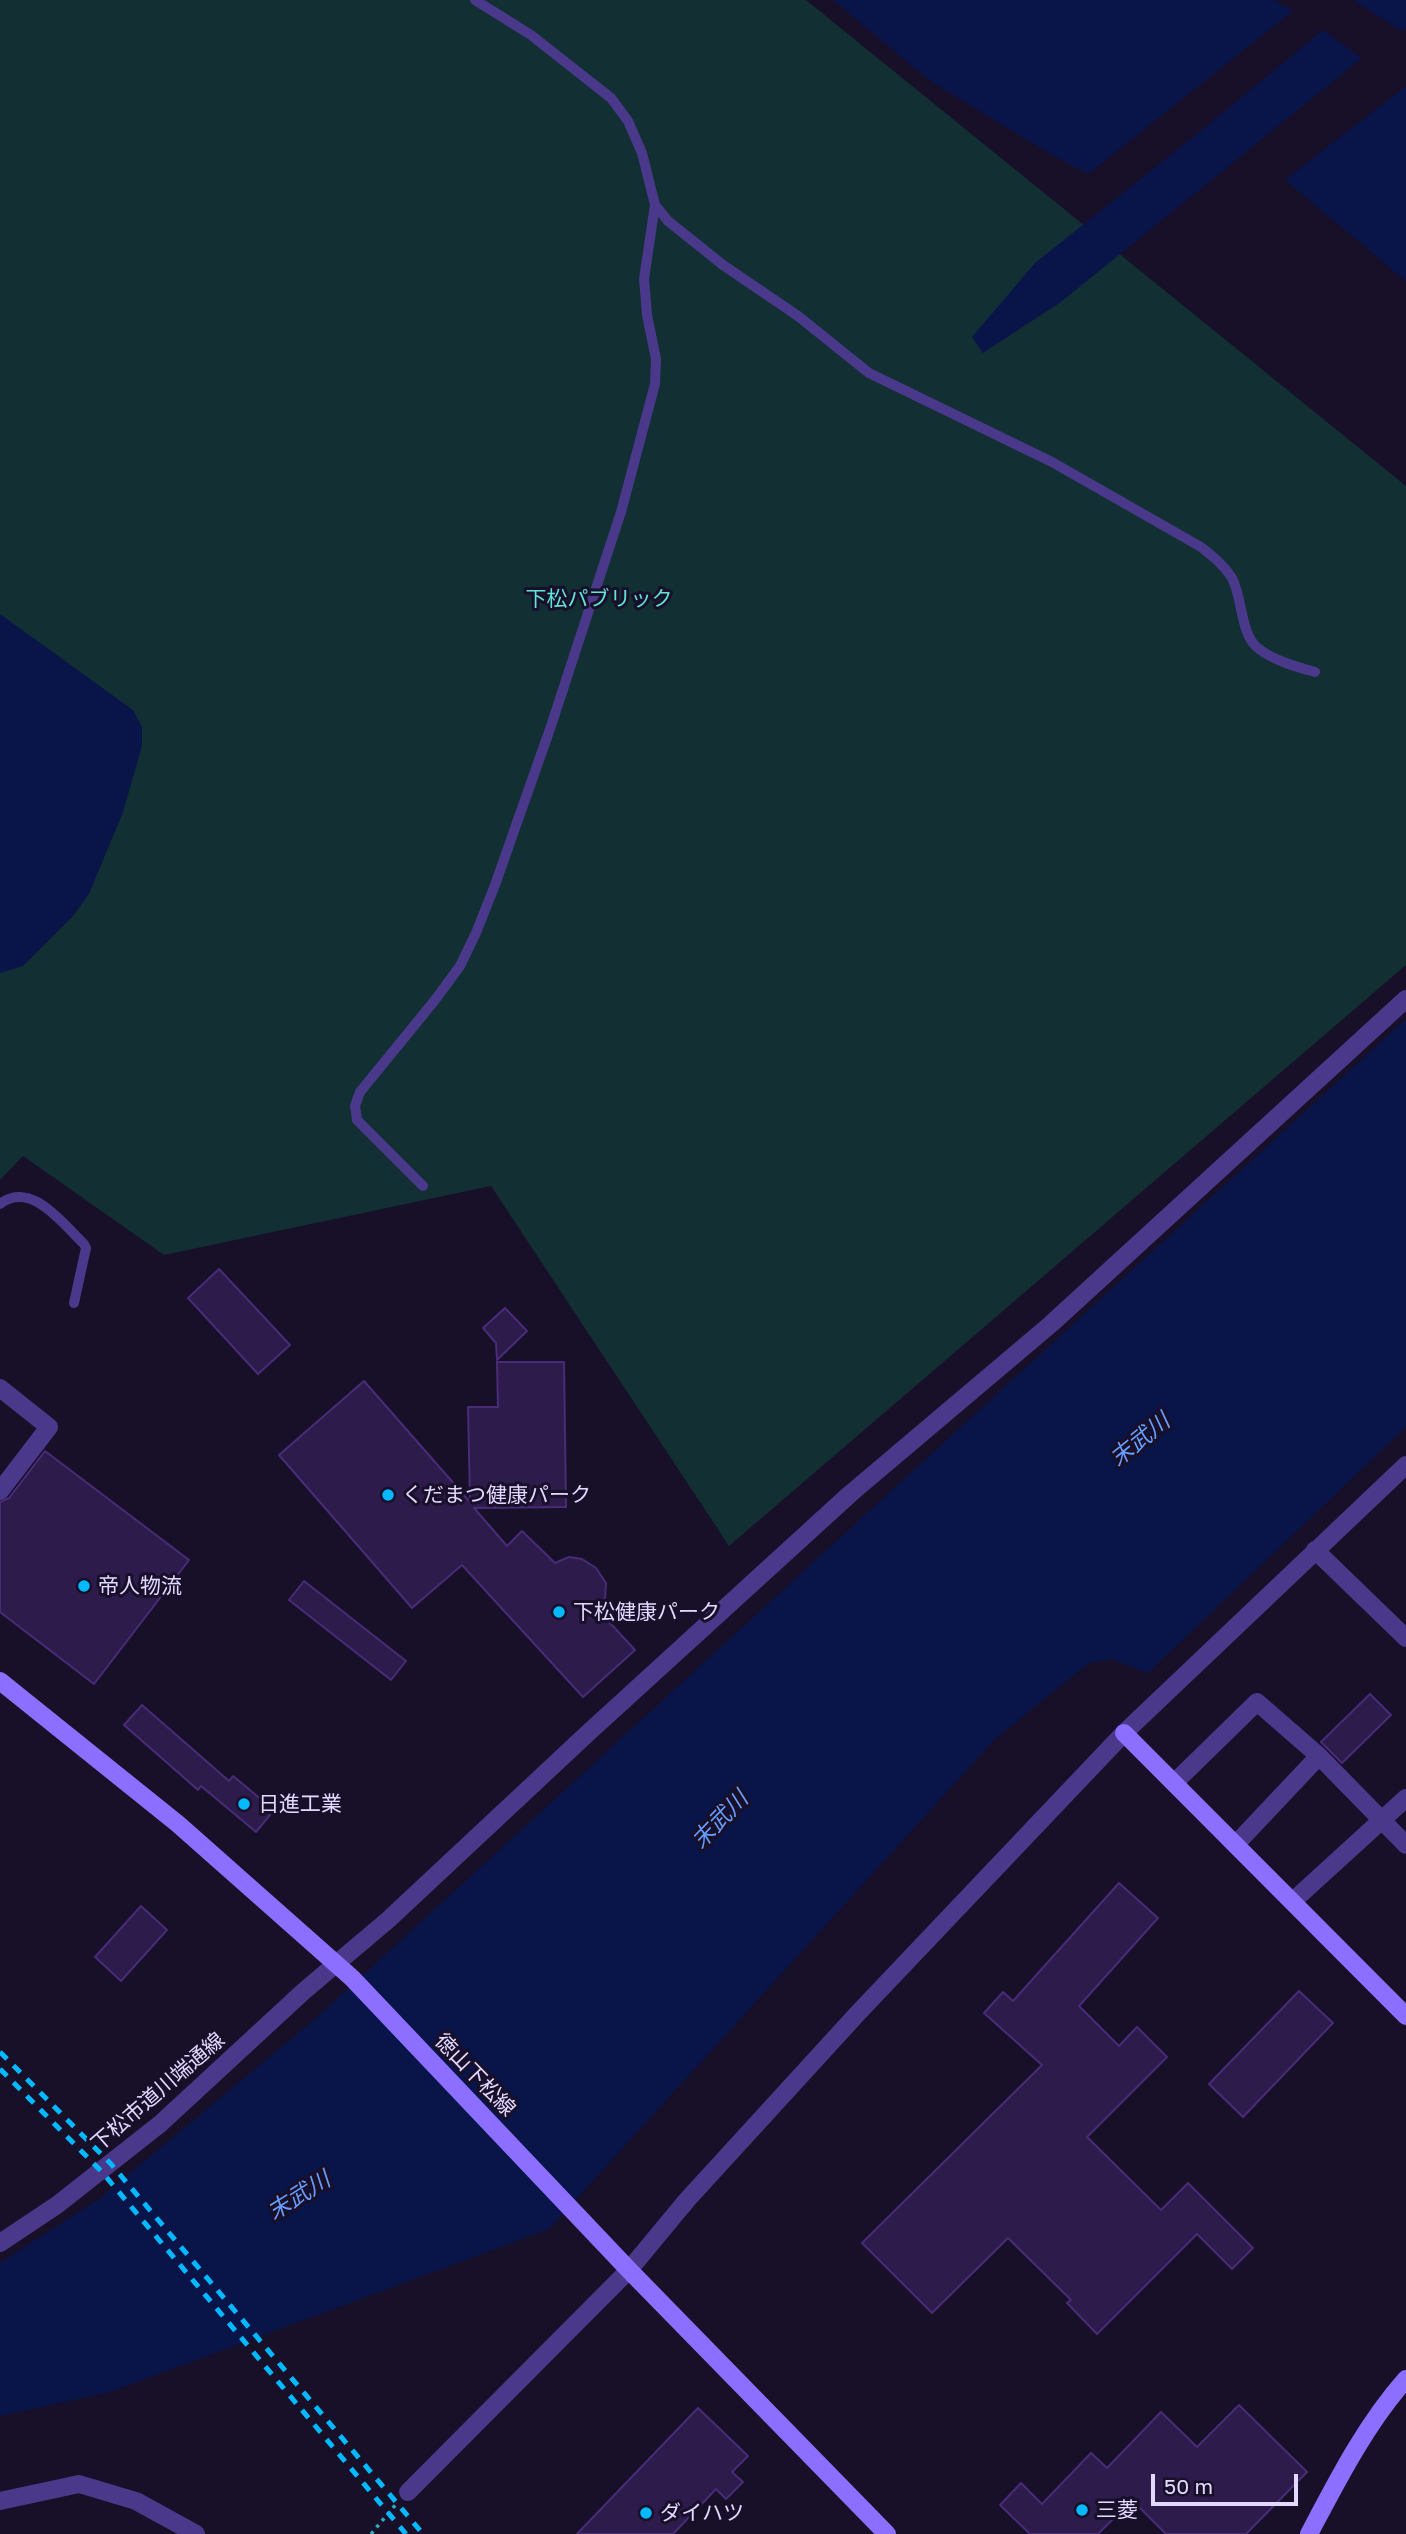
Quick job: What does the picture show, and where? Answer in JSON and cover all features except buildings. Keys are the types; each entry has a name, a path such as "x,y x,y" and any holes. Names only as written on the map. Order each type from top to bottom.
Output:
{"main road":[{"name":"徳山下松線","path":"0,1681 178,1824 352,1978 629,2270 887,2534"},
{"path":"1124,1733 1406,2016"},
{"path":"1309,2534 1363,2440 1391,2396 1406,2379"}],"street":[{"name":"下松市道川端通線","path":"0,2243 111,2164 388,1920 850,1494 1051,1324 1406,999"},
{"path":"0,1388 49,1427 0,1491"},
{"path":"408,2492 629,2270 687,2200 858,2013 1124,1733 1406,1465"},
{"path":"1315,1550 1406,1638"},
{"path":"1174,1783 1257,1702 1319,1756 1406,1845"},
{"path":"1236,1844 1319,1756"},
{"path":"1293,1901 1406,1798"},
{"path":"0,2501 79,2484 136,2501 195,2534"}],"lane":[{"path":"424,1186 357,1121 355,1106 360,1092 460,966 476,933 587,617 621,512 655,384 656,359 647,315 644,279 654,205 642,153 628,121 611,98 531,35 475,0"},
{"path":"654,205 668,221 713,257 798,316 869,373 1052,461 1201,547 1222,565 1232,579 1248,634 1257,648 1294,666 1315,672"},
{"path":"0,1204 11,1195 26,1195 40,1203 84,1244 86,1248 74,1303"}],"path":[{"path":"371,2534 408,2492"}],"green space":[{"name":"下松パブリック","path":"0,0 806,0 1406,486 1406,965 729,1546 491,1186 164,1255 23,1156 0,1180"}],"water":[{"path":"833,0 1275,0 1293,11 1088,174 1050,154 929,80"},
{"path":"1353,0 1406,0 1406,28 1402,31"},
{"path":"1323,30 1362,58 1061,302 983,353 972,337 1035,263"},
{"path":"1406,86 1406,281 1285,180"},
{"path":"0,614 133,710 142,727 142,746 123,812 89,894 73,916 23,966 0,973"},
{"name":"末武川","path":"1406,1019 1406,1427 1148,1673 1112,1659 1089,1663 996,1738 549,2229 110,2392 0,2416 0,2263 99,2199 315,2019"}],"railway":[{"path":"0,2052 111,2164 423,2534"},
{"path":"0,2069 102,2172 406,2534"}],"place":[{"name":"くだまつ健康パーク","path":"388,1495"},
{"name":"帝人物流","path":"84,1586"},
{"name":"下松健康パーク","path":"559,1612"},
{"name":"日進工業","path":"244,1804"},
{"name":"三菱","path":"1082,2510"},
{"name":"ダイハツ","path":"646,2513"}]}
